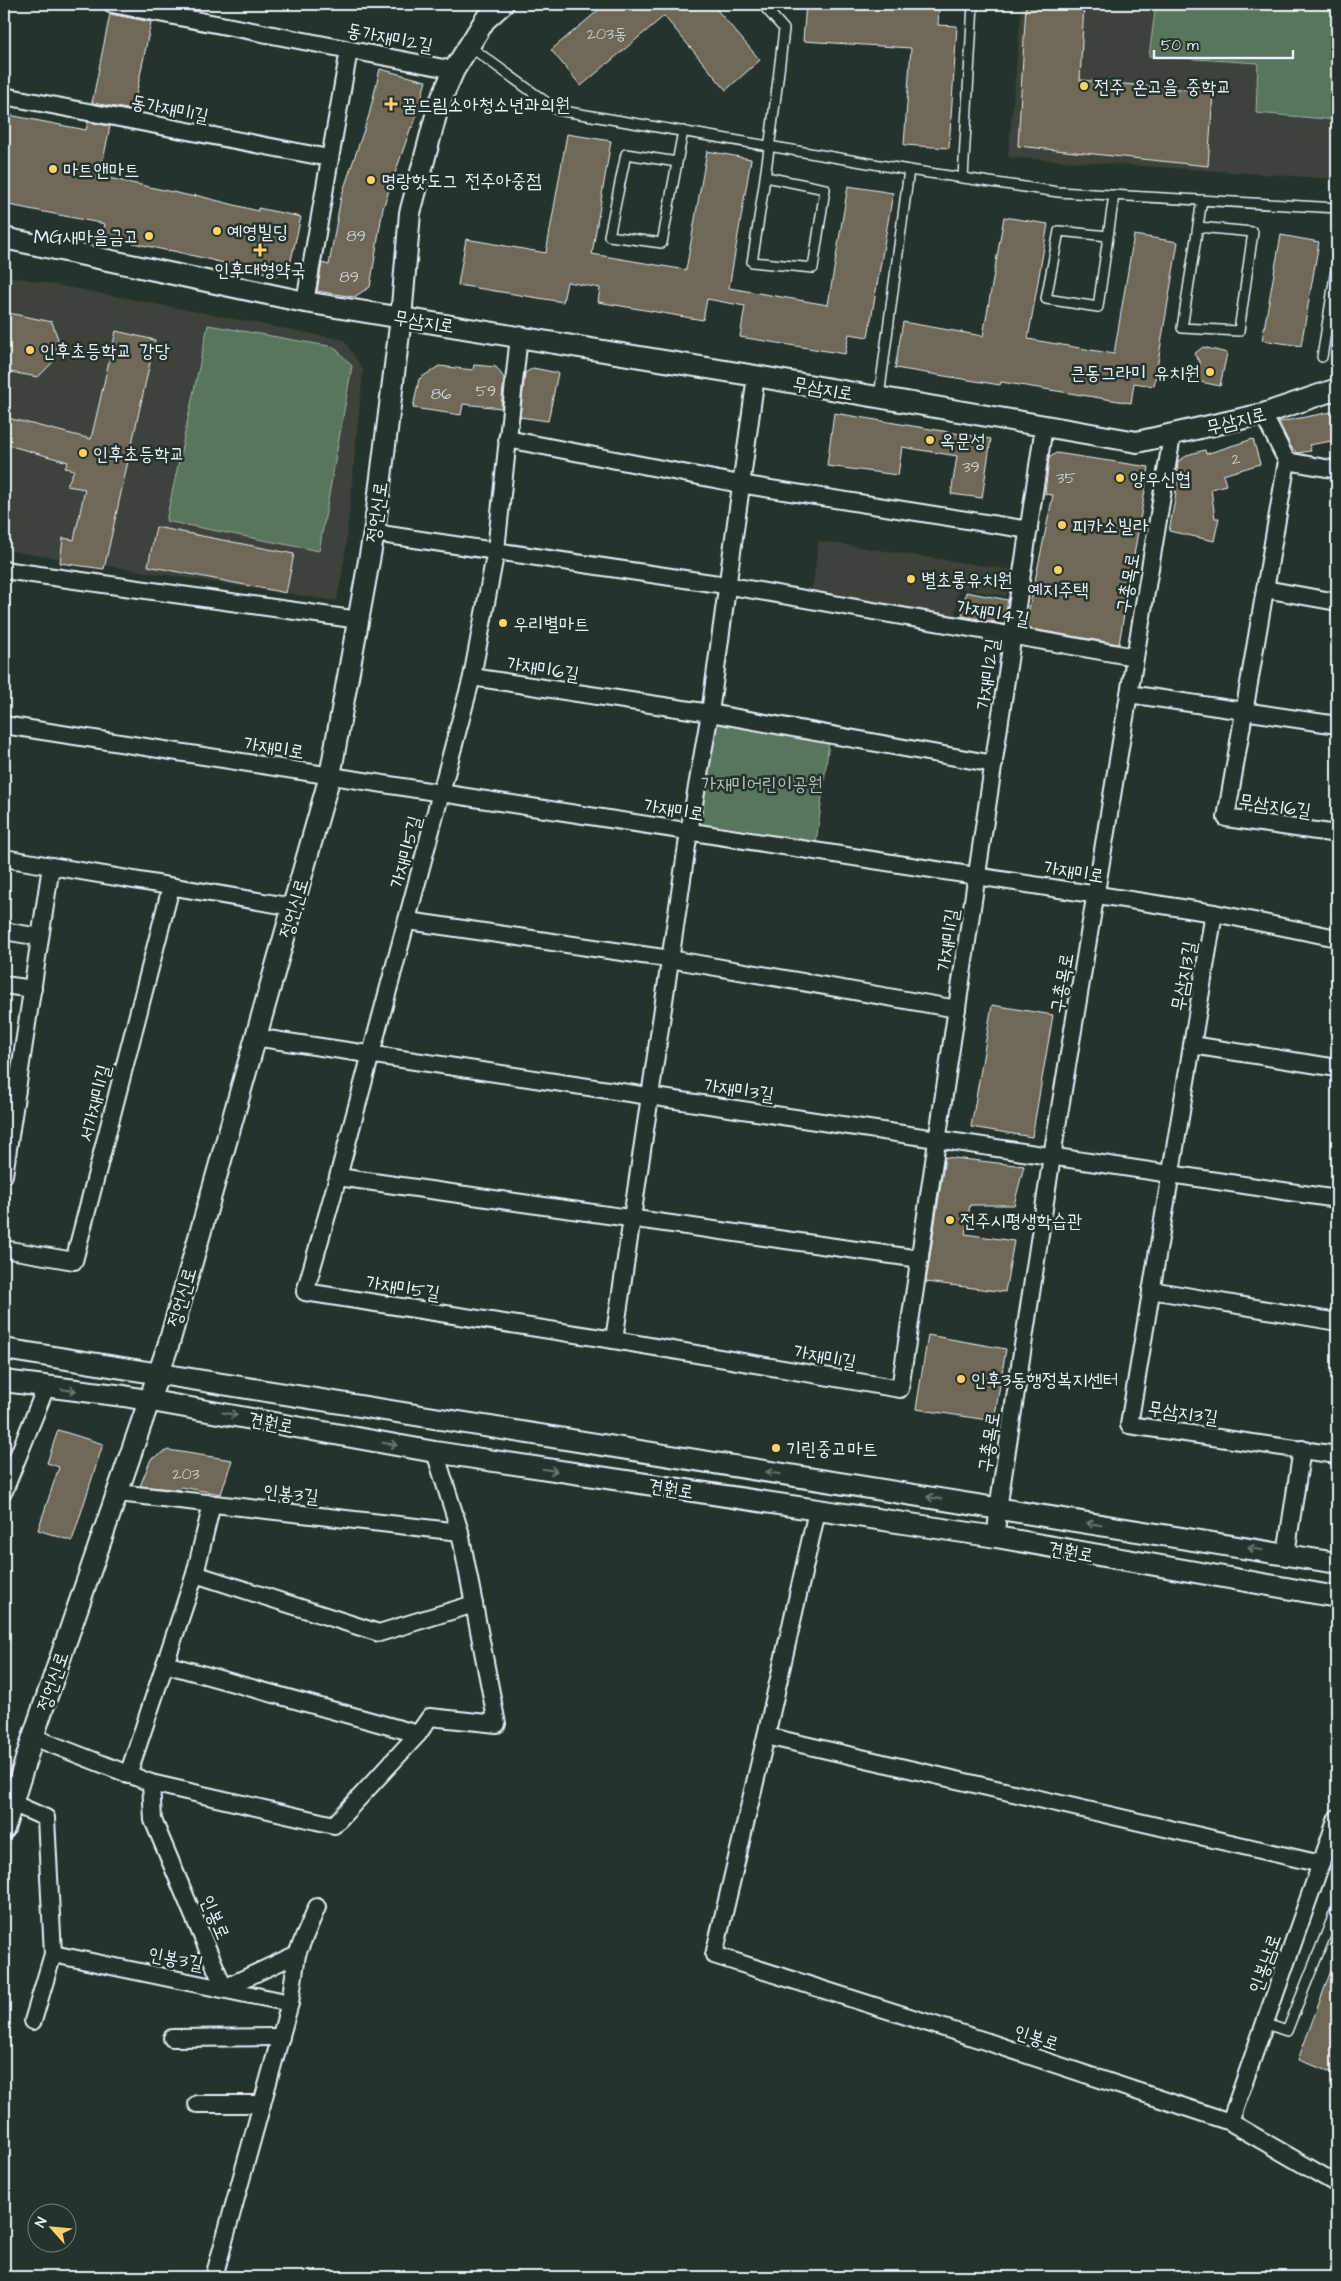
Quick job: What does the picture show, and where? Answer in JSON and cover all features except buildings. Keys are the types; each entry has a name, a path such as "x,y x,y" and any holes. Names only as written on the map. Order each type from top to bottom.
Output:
{"street":[{"name":"동가재미2길","path":"112,4 454,70"},
{"name":"정언신로","path":"4,1830 33,1737 118,1493 174,1324 254,1037 330,776 374,533 401,318 410,214 440,104 454,70 485,20 503,4"},
{"path":"305,302 348,50"},
{"name":"동가재미1길","path":"4,96 329,158"},
{"name":"무삼지로","path":"4,238 305,302 519,336 1137,442 1172,436 1263,414 1337,389"},
{"path":"442,793 472,677 496,550 519,336"},
{"path":"614,1340 689,832 710,713 756,376"},
{"path":"1263,414 1287,461 1337,470"},
{"name":"가재미2길","path":"977,876 1044,426"},
{"name":"구총목로","path":"996,1537 998,1509 1052,1156 1172,436"},
{"path":"507,439 740,484 1029,530"},
{"name":"무삼지6길","path":"1287,461 1226,818 1337,834"},
{"path":"374,533 496,550"},
{"name":"가재미4길","path":"496,550 726,585 1135,658"},
{"path":"4,570 359,620"},
{"path":"1265,588 1337,602"},
{"name":"가재미6길","path":"472,677 710,713"},
{"path":"1129,694 1337,725"},
{"path":"710,713 994,764"},
{"name":"가재미로","path":"4,725 1214,913 1337,938"},
{"name":"가재미5길","path":"442,793 372,1054 305,1292 614,1340"},
{"path":"4,858 293,907"},
{"path":"4,1175 8,1113 33,989 51,866"},
{"name":"가재미1길","path":"614,1340 900,1389 977,876"},
{"name":"서가재미1길","path":"4,1249 74,1261 171,886"},
{"name":"무삼지3길","path":"1214,913 1169,1174 1129,1425 1337,1455"},
{"path":"408,921 670,959 957,1009"},
{"path":"4,931 40,936"},
{"path":"4,985 33,989"},
{"path":"254,1037 372,1054"},
{"path":"1192,1045 1337,1068"},
{"name":"가재미3길","path":"372,1054 938,1139"},
{"path":"938,1139 1337,1199"},
{"path":"338,1177 632,1217 920,1260"},
{"path":"1151,1290 1335,1321"},
{"name":"견훤로","path":"4,1349 1337,1563"},
{"name":"견훤로","path":"4,1381 149,1400 435,1452 996,1537 1337,1597"},
{"path":"4,1491 46,1387"},
{"path":"1286,1554 1302,1449"},
{"path":"33,1737 151,1783 334,1825 418,1734 430,1717 497,1724 460,1532 435,1452"},
{"name":"인봉3길","path":"118,1493 460,1532"},
{"path":"128,1775 195,1574 212,1504"},
{"path":"816,1511 766,1736 1321,1864"},
{"path":"195,1574 379,1632 474,1604"},
{"path":"165,1664 418,1734"},
{"name":"인봉로","path":"766,1736 714,1955 985,2041 1230,2122 1337,2184"},
{"name":"인봉로","path":"151,1783 154,1820 224,1988"},
{"path":"12,1804 46,1818 54,1954 33,2021"},
{"name":"인봉남로","path":"1230,2122 1263,2023 1337,1818"},
{"path":"214,2277 290,2003 297,1954 317,1907"},
{"name":"인봉3길","path":"54,1954 290,2003"},
{"path":"224,1988 297,1954"},
{"path":"172,2038 281,2037"},
{"path":"197,2104 262,2104"}],"lane":[{"path":"762,4 784,29 771,146 752,262 813,268 826,189 766,177"},
{"path":"963,178 973,4"},
{"path":"469,46 557,110 910,170 1058,192 1337,208"},
{"path":"677,162 626,154 609,236 662,243 683,132"},
{"path":"879,397 910,170"},
{"path":"1108,236 1059,231 1046,299 1098,307 1114,195"},
{"path":"1198,228 1253,232 1239,331 1182,328 1202,200"},
{"path":"1322,357 1337,263"},
{"path":"1263,2023 1287,2031 1337,1907"}],"shaded area":[{"path":"1022,4 1337,4 1337,179 1008,157"},
{"path":"4,275 344,340 363,370 345,555 337,601 4,550"},
{"name":"별초롱유치원","path":"819,541 1012,570 1006,596 959,588 954,621 811,596"}],"green space":[{"path":"1156,4 1337,4 1337,120 1256,113 1258,63 1149,56"},
{"path":"208,325 334,347 352,366 319,551 166,521"},
{"name":"가재미어린이공원","path":"710,713 830,735 815,851 689,832"}],"place":[{"name":"전주 온고을 중학교","path":"1084,86"},
{"name":"꿈드림소아청소년과의원","path":"391,104"},
{"name":"마트앤마트","path":"53,169"},
{"name":"명랑핫도그 전주아중점","path":"371,180"},
{"name":"예영빌딩","path":"217,231"},
{"name":"MG새마을금고","path":"149,236"},
{"name":"인후대형약국","path":"260,250"},
{"name":"인후초등학교 강당","path":"30,350"},
{"name":"큰동그라미 유치원","path":"1210,372"},
{"name":"옥문성","path":"930,440"},
{"name":"인후초등학교","path":"83,453"},
{"name":"양우신협","path":"1120,478"},
{"name":"피카소빌라","path":"1062,525"},
{"name":"예지주택","path":"1058,570"},
{"name":"별초롱유치원","path":"911,579"},
{"name":"우리별마트","path":"503,623"},
{"name":"전주시평생학습관","path":"950,1220"},
{"name":"인후3동행정복지센터","path":"961,1379"},
{"name":"기린중고마트","path":"776,1448"}]}
